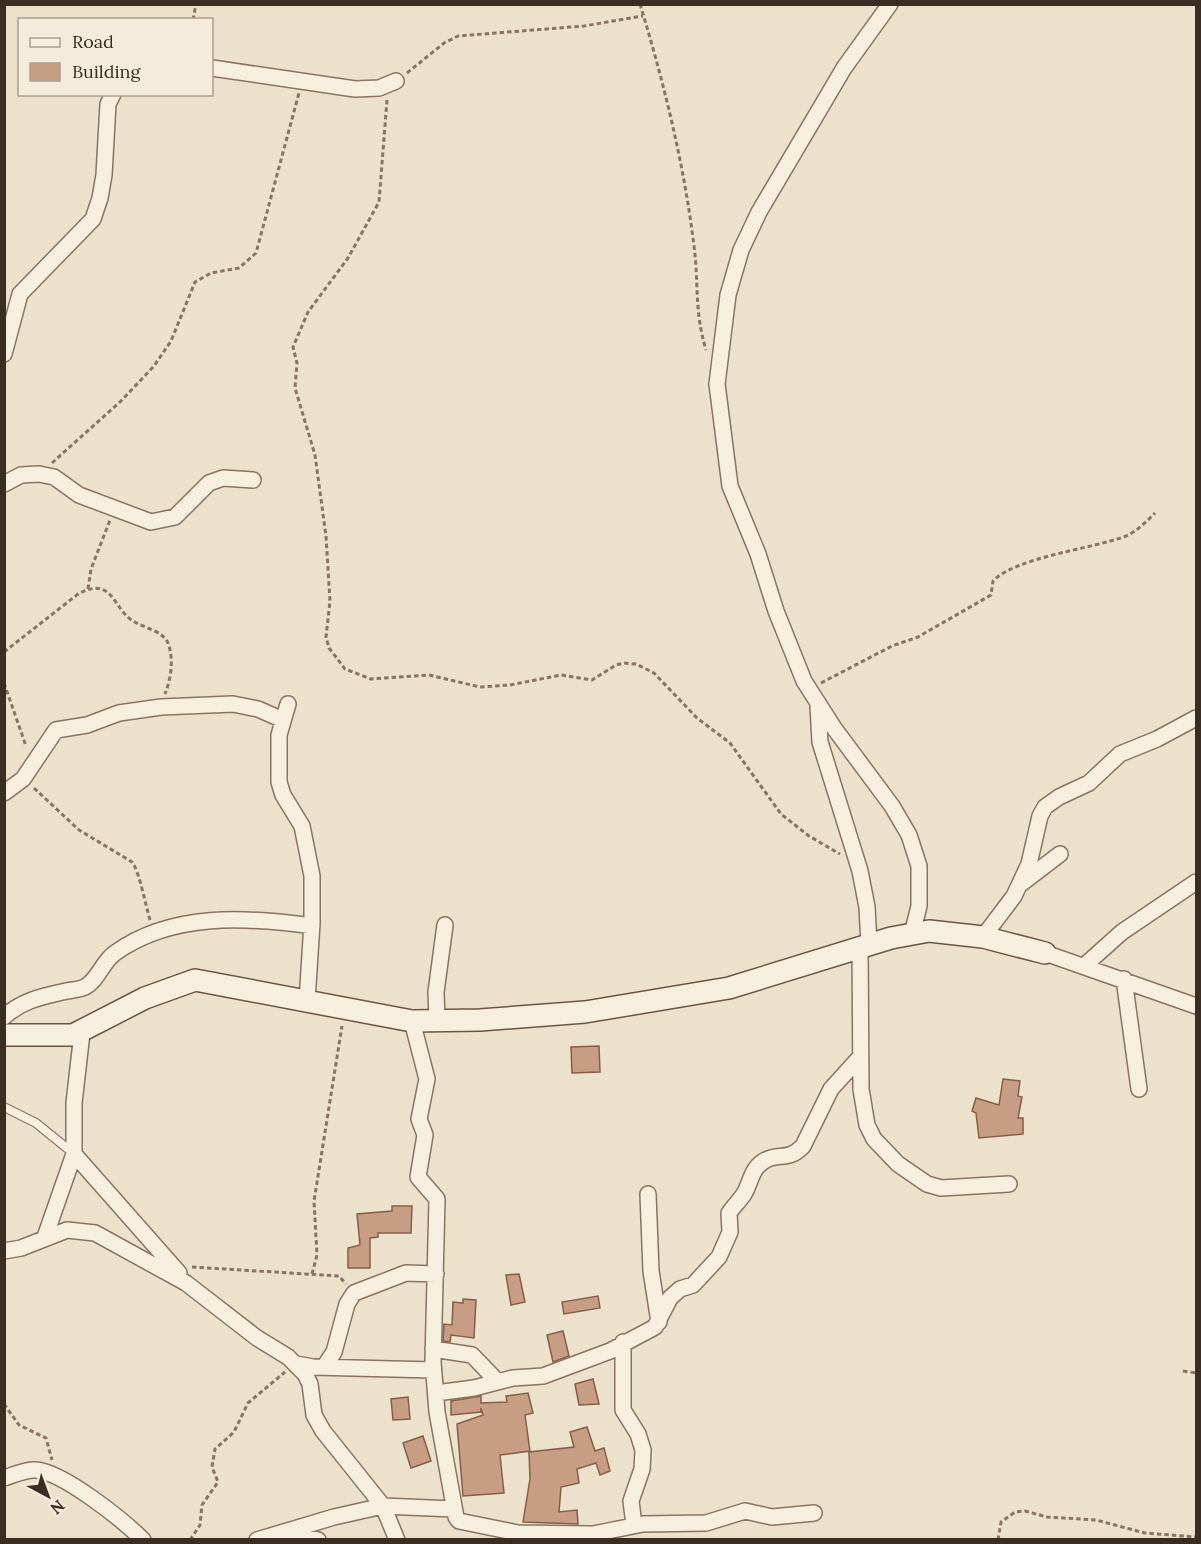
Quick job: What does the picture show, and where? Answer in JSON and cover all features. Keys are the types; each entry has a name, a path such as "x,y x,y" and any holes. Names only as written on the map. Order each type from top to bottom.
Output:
{"street":[{"path":"890,4 844,68 754,221 741,250 728,295 717,384 730,486 758,554 776,611 808,688 892,806 909,836 919,866 919,906 912,934"},
{"path":"213,68 355,89 379,88 394,82"},
{"path":"4,354 20,294 93,219 100,198 107,114 112,96"},
{"path":"4,484 11,478 39,474 54,477 79,495 151,522 175,517 209,483 223,478 253,480"},
{"path":"818,703 820,742 857,863 867,907 860,1057 867,1125 874,1139 898,1164 927,1184 941,1188 1009,1184"},
{"path":"4,793 28,773 56,730 95,722 119,713 161,707 233,704 258,709 283,720"},
{"path":"288,704 279,735 279,782 283,795 302,826 312,876 312,926 307,1001"},
{"path":"983,936 1000,917 1019,886 1029,864 1040,816 1050,802 1089,783 1120,754 1157,739 1197,718"},
{"path":"1019,886 1060,854"},
{"path":"1084,966 1122,932 1197,882"},
{"path":"4,1017 23,1003 85,987 105,960 116,952 155,933 176,927 230,919 265,920 312,926"},
{"path":"437,1020 436,992 445,925"},
{"path":"4,1035 58,1036 82,1033 145,998 195,980 411,1021 585,1012 662,1001 729,988 864,946 929,932 983,936 1045,953 1194,1003"},
{"path":"1124,979 1139,1089"},
{"path":"411,1021 427,1079 419,1119 425,1136 417,1175 421,1183 437,1199 433,1349 436,1393 454,1509 459,1521 518,1533 590,1534 634,1525 706,1523 745,1511 772,1517 814,1513"},
{"path":"45,1237 74,1154 74,1103 82,1033"},
{"path":"436,1393 551,1373 610,1350 640,1335 659,1322 670,1298 681,1289 693,1285 718,1257 730,1232 729,1213 743,1197 753,1171 767,1159 786,1158 796,1154 803,1146 831,1089 860,1057"},
{"path":"74,1154 186,1283"},
{"path":"648,1194 651,1271 659,1322"},
{"path":"4,1251 21,1248 67,1230 94,1233 186,1283 257,1338 296,1364 310,1384 314,1415 323,1431 383,1506 397,1539"},
{"path":"324,1366 334,1352 341,1319 351,1296 406,1273 436,1274"},
{"path":"623,1342 623,1410 638,1434 643,1450 642,1469 631,1501 634,1525"},
{"path":"433,1349 472,1355 496,1381"},
{"path":"296,1364 434,1370"},
{"path":"4,1478 28,1470 38,1470 56,1476 74,1485 143,1539"},
{"path":"257,1539 383,1506 454,1509"},
{"path":"287,1532 318,1539"},
{"path":"590,1534 606,1539"}],"lane":[{"path":"4,1107 36,1123 74,1154"}],"path":[{"path":"640,4 672,120 694,248 696,307 701,333 708,354 718,369"},
{"path":"643,16 585,26 458,36 394,82 386,103 379,202 348,258 308,312 293,347 297,363 295,388 304,409 318,468 326,536 330,601 326,637 337,662 345,669 371,679 429,675 480,687 510,685 561,675 597,679 616,665 636,664 654,673 697,718 730,743 782,814 809,836 857,863"},
{"path":"39,474 121,400 154,366 171,341 195,282 210,273 239,268 256,253 303,81"},
{"path":"88,589 91,570 114,508"},
{"path":"808,688 892,646 918,637 977,604 991,595 993,581 1003,573 1035,561 1127,535 1155,513"},
{"path":"4,652 88,589 98,589 117,600 131,620 163,636 168,641 171,668 161,707"},
{"path":"4,683 28,773 79,830 102,842 136,867 141,894 155,933"},
{"path":"312,1274 317,1255 314,1201 345,1009"},
{"path":"172,1265 339,1276 343,1279 351,1296"},
{"path":"190,1539 200,1525 202,1505 218,1482 212,1467 215,1449 234,1432 248,1403 296,1364"},
{"path":"1183,1371 1197,1373"},
{"path":"4,1404 19,1425 46,1438 56,1476"},
{"path":"998,1539 1001,1522 1015,1512 1025,1511 1047,1517 1096,1520 1145,1533 1197,1537"}],"building":[{"path":"599,1046 600,1072 572,1073 571,1047"},
{"path":"1003,1079 1020,1081 1018,1096 1022,1097 1018,1118 1023,1118 1023,1134 979,1138 976,1113 972,1111 976,1098 999,1105"},
{"path":"392,1206 412,1206 411,1233 378,1233 378,1237 370,1238 370,1268 348,1268 348,1248 360,1245 357,1214 392,1211"},
{"path":"519,1274 525,1302 511,1305 506,1275"},
{"path":"598,1296 600,1308 564,1314 562,1302"},
{"path":"463,1299 476,1300 474,1338 451,1335 450,1342 443,1341 444,1324 452,1325 453,1302 463,1303"},
{"path":"563,1331 569,1356 553,1362 547,1335"},
{"path":"593,1379 599,1404 579,1405 575,1384"},
{"path":"528,1393 533,1413 525,1415 530,1451 500,1455 504,1493 463,1496 457,1424 483,1415 481,1408 481,1412 451,1415 451,1401 481,1396 481,1403 507,1402 506,1396"},
{"path":"408,1397 410,1419 393,1420 391,1399"},
{"path":"587,1427 595,1451 604,1448 610,1471 600,1475 596,1463 577,1469 579,1483 561,1487 559,1512 577,1510 578,1524 523,1522 530,1479 529,1452 574,1447 570,1432"},
{"path":"423,1436 431,1461 411,1468 403,1443"}]}
